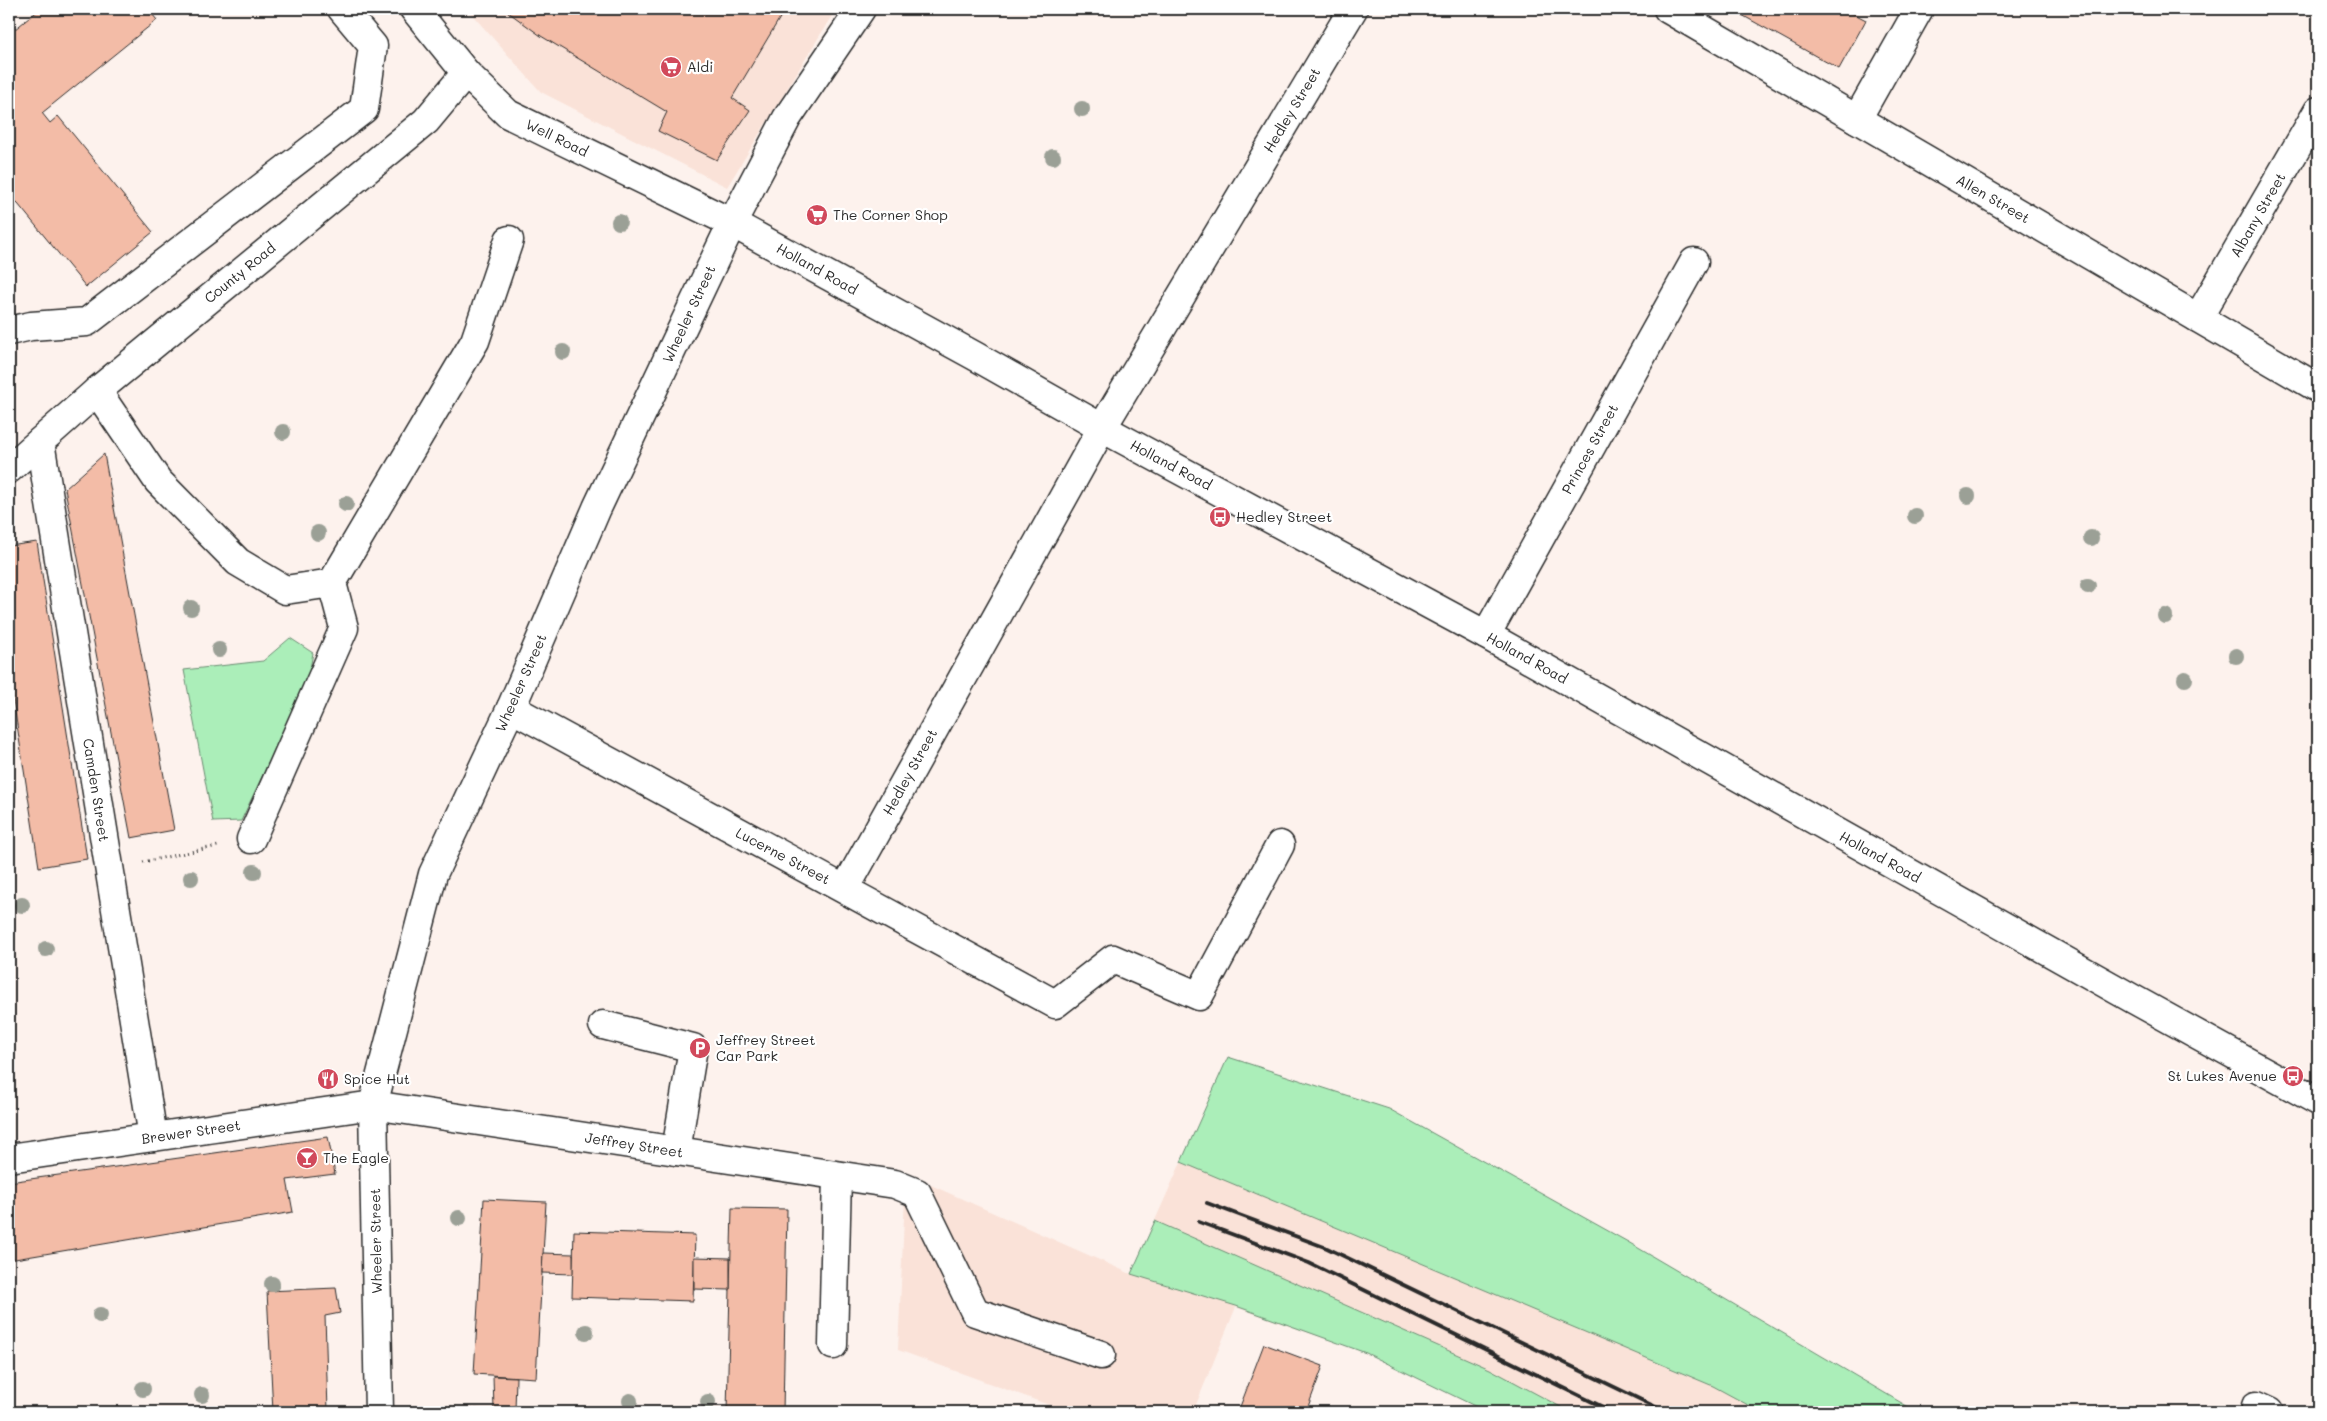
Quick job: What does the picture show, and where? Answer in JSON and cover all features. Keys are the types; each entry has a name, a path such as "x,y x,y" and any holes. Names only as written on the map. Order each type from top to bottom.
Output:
{"street":[{"path":"9,331 31,326 87,322 364,109 373,46 342,9"},
{"name":"Well Road","path":"414,9 466,73 508,114 732,223"},
{"name":"Wheeler Street","path":"379,1412 373,1105 433,874 511,708 597,508 732,223 787,118 861,9"},
{"name":"Hedley Street","path":"844,889 1102,428 1353,9"},
{"name":"Allen Street","path":"1668,9 2318,388"},
{"path":"1857,120 1919,9"},
{"name":"County Road","path":"9,469 97,391 426,121 466,73"},
{"name":"Albany Street","path":"2198,318 2318,111"},
{"name":"Holland Road","path":"732,223 976,356 1102,428 1486,635 2318,1102"},
{"path":"251,838 344,628 332,583 475,341 508,240"},
{"name":"Princes Street","path":"1486,635 1694,262"},
{"path":"97,391 158,481 238,562 285,590 332,583"},
{"name":"Camden Street","path":"40,442 76,651 103,836 153,1137"},
{"name":"Lucerne Street","path":"511,708 1055,1004 1113,959 1199,996 1280,845"},
{"path":"604,1024 693,1048 676,1151"},
{"name":"Brewer Street","path":"9,1158 373,1105"},
{"name":"Jeffrey Street","path":"373,1105 895,1184 917,1193 975,1312 1101,1355"},
{"path":"833,1345 837,1176"}],"path":[{"path":"109,870 251,838"}],"shaded area":[{"path":"467,9 836,9 727,187 541,92"},
{"path":"1228,1057 1389,1109 1917,1412 1487,1412 1366,1353 1236,1307 1193,1412 1068,1412 898,1350 906,1174 1131,1274"}],"green space":[{"path":"290,638 313,653 308,679 241,821 213,822 184,670 263,661"},
{"path":"1228,1057 1389,1109 1628,1242 1917,1412 1761,1412 1713,1386 1181,1162"},
{"path":"1155,1221 1490,1369 1570,1412 1487,1412 1366,1353 1236,1306 1131,1274"}],"building":[{"path":"40,9 148,9 157,20 42,113 50,123 58,116 153,232 86,287 9,193 9,34"},
{"name":"Aldi","path":"504,9 780,9 784,11 732,98 750,110 717,160 658,131 667,112 541,36"},
{"path":"1731,9 1845,9 1866,20 1839,69"},
{"path":"104,454 174,830 131,838 65,489"},
{"path":"37,542 87,859 39,867 9,673 9,546"},
{"path":"328,1137 335,1174 287,1180 293,1212 9,1260 9,1182"},
{"path":"484,1199 546,1202 536,1378 474,1374"},
{"path":"732,1208 787,1209 783,1412 727,1412"},
{"path":"574,1231 695,1235 693,1301 572,1297"},
{"path":"543,1253 573,1254 573,1274 542,1273"},
{"path":"694,1257 730,1258 730,1290 694,1289"},
{"path":"336,1288 340,1313 325,1316 328,1411 273,1412 267,1291"},
{"path":"1264,1344 1323,1366 1306,1412 1238,1412"},
{"path":"493,1376 516,1377 515,1411 494,1410"},
{"path":"443,1408 494,1410 534,1412 442,1412"}],"railway":[{"path":"1207,1203 1327,1248 1666,1412"},
{"path":"1199,1222 1309,1263 1613,1412"}],"place":[{"name":"Aldi","path":"671,67"},
{"name":"The Corner Shop","path":"817,215"},
{"name":"Hedley Street","path":"1220,517"},
{"name":"Jeffrey Street Car Park","path":"700,1048"},
{"name":"St Lukes Avenue","path":"2293,1076"},
{"name":"Spice Hut","path":"328,1079"},
{"name":"The Eagle","path":"307,1158"}]}
